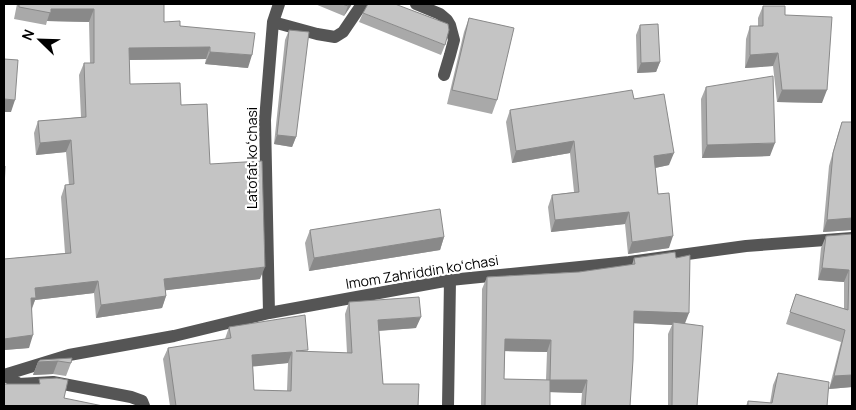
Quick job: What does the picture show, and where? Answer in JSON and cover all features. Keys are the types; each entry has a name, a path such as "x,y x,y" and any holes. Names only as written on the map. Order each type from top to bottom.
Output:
{"street":[{"name":"Latofat koʻchasi","path":"269,313 265,120 273,22 279,4"},
{"path":"273,22 335,37 343,32 362,4"},
{"path":"416,4 440,14 450,24 454,40 444,75"},
{"name":"Imom Zahriddin koʻchasi","path":"4,375 69,355 174,336 269,313 450,280 629,262 746,246 852,238"},
{"path":"448,406 450,280"},
{"path":"4,375 19,384 54,382 131,397 142,401 144,406"}],"building":[{"path":"19,4 164,4 164,22 180,21 180,26 255,33 252,55 210,52 210,47 129,48 130,84 180,83 181,105 207,104 210,164 262,161 265,267 164,279 166,296 101,305 98,281 35,288 36,298 31,298 33,335 4,339 4,259 71,253 65,185 74,184 71,140 40,143 38,121 86,117 84,63 94,63 94,9 51,9 51,13 19,7"},
{"path":"368,4 395,4 448,24 449,30 445,45 363,13"},
{"path":"763,6 785,6 785,15 832,17 827,90 782,90 778,53 750,55 750,26 763,26"},
{"path":"469,18 514,28 497,100 452,90"},
{"path":"658,24 660,62 641,63 640,25"},
{"path":"289,30 309,32 296,137 277,135"},
{"path":"4,59 18,60 15,100 4,99"},
{"path":"773,76 775,143 707,145 706,87"},
{"path":"632,90 634,99 664,94 674,153 654,156 658,194 669,193 673,236 632,242 629,212 555,220 552,195 579,192 574,141 516,151 510,110"},
{"path":"842,122 852,122 852,218 827,220 833,153"},
{"path":"440,209 444,237 314,258 310,230"},
{"path":"852,234 852,375 834,376 845,330 790,312 796,294 848,310 849,270 822,268 826,236"},
{"path":"675,252 676,258 690,255 689,313 634,311 630,406 585,406 587,380 550,380 550,406 485,406 487,277 579,272 635,264 634,258","holes":["505,339 551,340 550,380 504,379"]},
{"path":"419,297 421,317 378,320 383,384 419,384 418,406 176,406 168,348 231,338 229,327 305,315 308,350 296,351 352,353 349,302","holes":["292,352 291,391 254,390 252,355"]},
{"path":"673,322 703,326 697,406 672,406"},
{"path":"72,358 71,363 58,361 38,362 40,360"},
{"path":"778,373 829,382 827,406 748,406 748,401 772,403"},
{"path":"57,378 68,380 64,398 103,406 4,406 4,384 40,384 39,379"}]}
